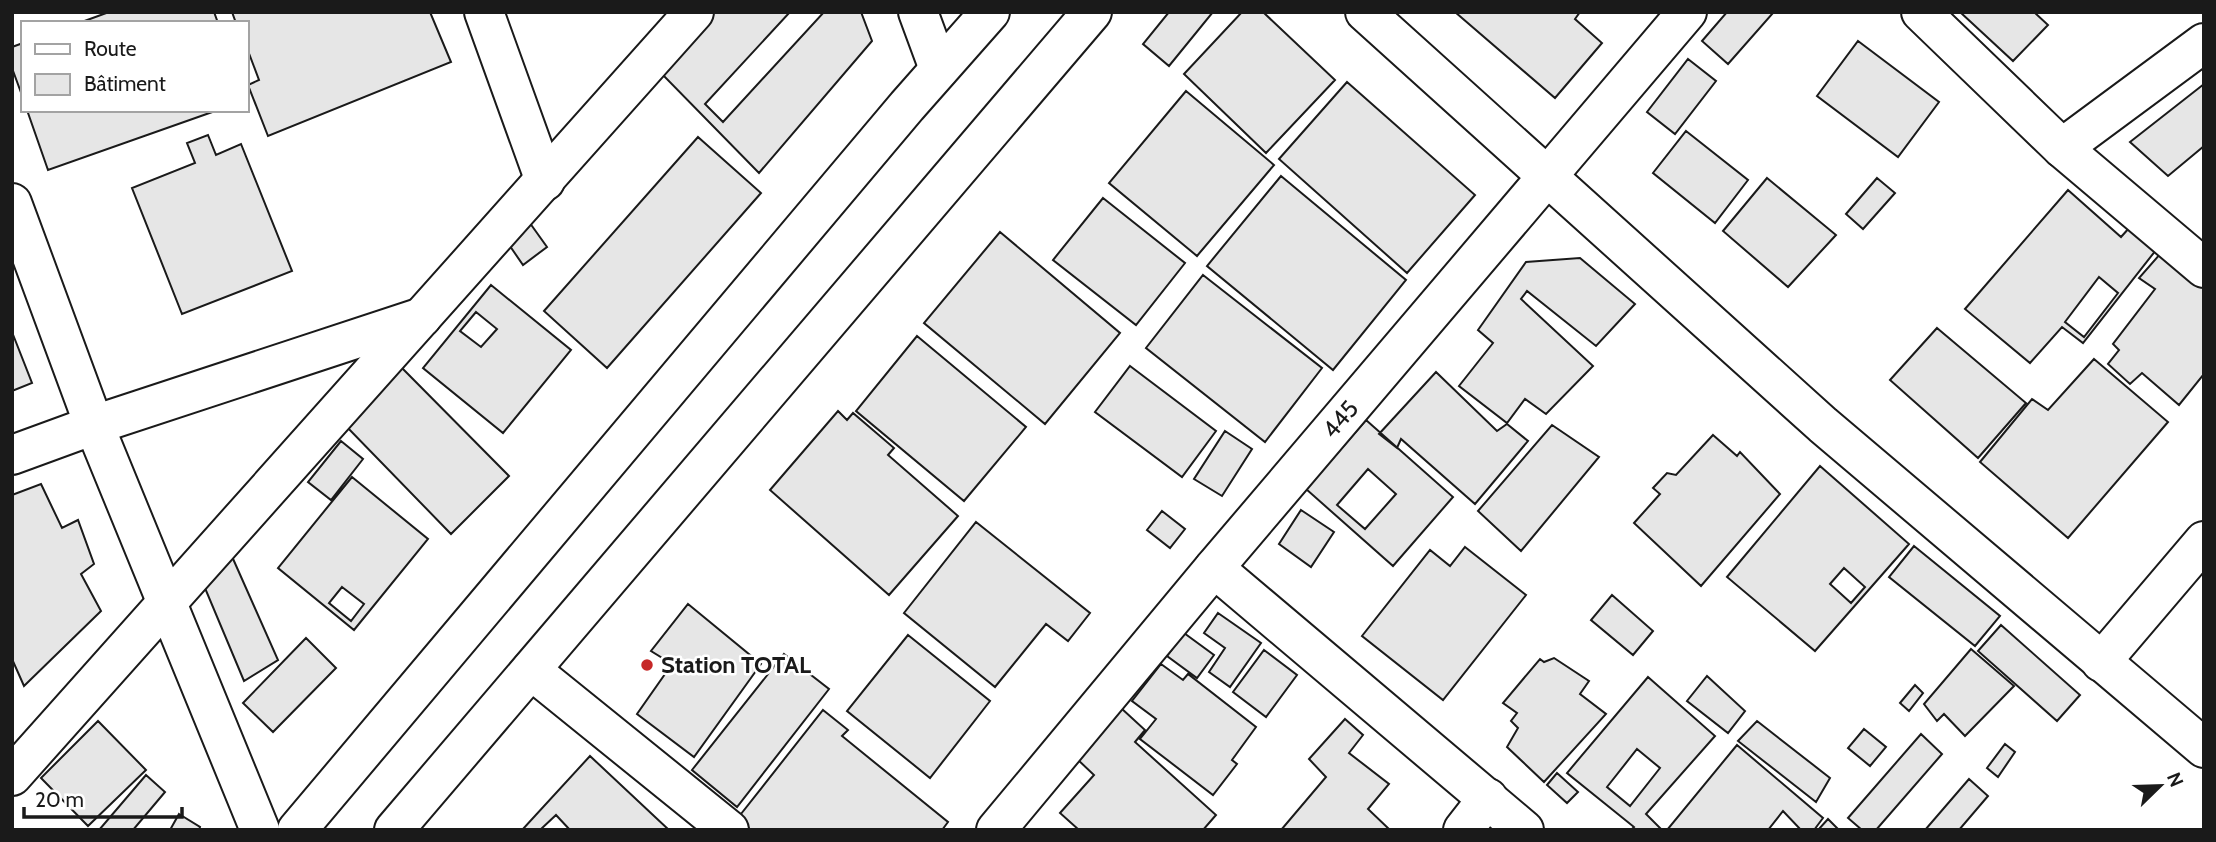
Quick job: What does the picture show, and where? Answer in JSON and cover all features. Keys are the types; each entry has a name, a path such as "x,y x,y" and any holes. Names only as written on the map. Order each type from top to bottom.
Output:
{"street":[{"path":"484,12 545,181"},
{"path":"12,776 694,12"},
{"path":"918,12 939,69"},
{"path":"297,830 990,12"},
{"path":"394,830 1092,12"},
{"path":"1365,12 1823,425 2204,748"},
{"name":"445","path":"996,830 1213,568 1687,12"},
{"path":"1921,12 2062,148 2204,268"},
{"path":"2062,148 2204,43"},
{"path":"12,203 94,425 260,830"},
{"path":"12,455 94,425 424,316"},
{"path":"2101,663 2204,541"},
{"path":"1213,568 1524,830"},
{"path":"531,670 729,830"},
{"path":"1463,830 1488,798"}],"building":[{"path":"109,12 214,12 217,21 84,21"},
{"path":"232,12 430,12 451,62 268,136 248,85 259,80 248,51 248,21 235,21"},
{"path":"708,12 790,12 705,104 723,122 824,12 861,12 872,41 759,173 659,71"},
{"path":"1169,12 1213,12 1169,66 1143,44"},
{"path":"1242,12 1263,12 1335,80 1266,153 1184,74"},
{"path":"1455,12 1580,12 1575,19 1602,43 1555,98"},
{"path":"1727,12 1773,13 1728,64 1702,41"},
{"path":"1960,12 2034,12 2048,25 2013,61"},
{"path":"1858,41 1939,102 1898,157 1817,96"},
{"path":"21,44 21,93 12,68 12,47"},
{"path":"1688,59 1716,81 1675,134 1647,112"},
{"path":"1347,82 1475,195 1407,273 1279,159"},
{"path":"2204,84 2204,146 2168,176 2130,142"},
{"path":"1186,91 1274,165 1197,256 1109,183"},
{"path":"28,112 212,112 48,170"},
{"path":"1686,131 1748,180 1715,223 1653,173"},
{"path":"208,135 216,155 241,144 292,271 182,314 132,188 195,163 187,143"},
{"path":"698,137 761,193 607,368 544,311"},
{"path":"1281,176 1406,280 1333,370 1207,266"},
{"path":"1767,178 1836,235 1788,287 1723,231"},
{"path":"1877,178 1895,193 1863,229 1846,214"},
{"path":"2068,190 2121,237 2130,227 2156,250 2083,343 2062,327 2030,363 1965,309","holes":["2099,277 2118,293 2084,337 2065,322"]},
{"path":"1103,198 1185,263 1136,325 1053,260"},
{"path":"527,219 547,247 523,265 503,236"},
{"path":"1000,232 1120,333 1045,424 924,323"},
{"path":"2161,253 2204,288 2204,374 2179,405 2142,373 2130,384 2108,364 2119,350 2113,344 2155,289 2139,278"},
{"path":"1580,258 1635,304 1596,346 1527,291 1521,299 1593,366 1546,414 1525,399 1507,423 1459,386 1493,343 1478,330 1526,262"},
{"path":"1203,275 1322,368 1265,442 1146,348"},
{"path":"491,285 571,350 503,433 423,368","holes":["476,312 497,329 481,347 460,331"]},
{"path":"1937,328 2026,403 1978,458 1890,380"},
{"path":"12,332 32,383 12,391"},
{"path":"917,336 1026,427 964,501 856,411"},
{"path":"2094,359 2168,422 2068,538 1980,462 2032,399 2048,410"},
{"path":"1130,366 1216,431 1182,477 1095,412"},
{"path":"401,367 509,476 451,534 344,424"},
{"path":"1436,372 1497,431 1507,424 1528,441 1475,504 1401,439 1397,448 1379,434"},
{"path":"838,411 847,420 853,413 894,448 888,455 958,516 889,595 770,490"},
{"path":"1366,420 1453,497 1393,566 1306,489","holes":["1368,469 1396,494 1365,529 1337,505"]},
{"path":"1552,425 1599,457 1521,551 1478,511"},
{"path":"1225,431 1252,449 1222,496 1194,479"},
{"path":"1713,435 1737,456 1740,452 1780,494 1701,586 1634,523 1660,494 1653,488 1667,473 1676,475"},
{"path":"341,441 363,459 331,500 308,482"},
{"path":"1820,466 1909,544 1815,651 1727,577","holes":["1844,568 1865,587 1851,603 1830,584"]},
{"path":"352,477 428,539 354,630 278,568","holes":["342,587 364,604 351,621 329,603"]},
{"path":"41,484 62,528 78,520 94,564 81,574 101,611 24,686 12,659 12,495"},
{"path":"1301,510 1334,532 1311,567 1279,544"},
{"path":"1162,511 1185,529 1170,548 1147,530"},
{"path":"976,522 1090,613 1068,641 1046,624 995,687 904,613"},
{"path":"1914,546 2000,616 1975,646 1889,577"},
{"path":"1465,547 1526,595 1443,700 1362,636 1430,550 1450,566"},
{"path":"230,552 278,660 244,681 202,581"},
{"path":"1612,595 1653,631 1633,655 1591,620"},
{"path":"688,604 761,664 694,757 637,714 672,664 651,651"},
{"path":"1218,613 1261,643 1230,687 1209,672 1225,648 1204,633"},
{"path":"2001,625 2080,695 2057,721 1978,651"},
{"path":"1184,633 1214,655 1197,678 1167,656"},
{"path":"908,635 990,701 930,778 847,711"},
{"path":"306,638 336,668 273,732 243,703"},
{"path":"1971,649 2014,686 1965,736 1944,714 1937,721 1924,704"},
{"path":"1264,650 1297,675 1266,717 1233,692"},
{"path":"784,654 829,689 737,807 692,770"},
{"path":"1554,658 1589,681 1580,694 1606,714 1544,782 1507,747 1518,728 1511,721 1517,713 1503,703 1540,659 1544,662"},
{"path":"1161,664 1183,680 1188,674 1256,727 1232,760 1237,764 1213,795 1140,739 1156,719 1132,701"},
{"path":"1707,676 1745,711 1728,733 1687,701"},
{"path":"1648,677 1715,736 1646,814 1662,830 1631,830 1634,827 1567,773","holes":["1637,749 1660,768 1630,806 1607,787"]},
{"path":"1915,685 1923,693 1909,711 1900,703"},
{"path":"1121,708 1145,730 1135,742 1216,815 1203,830 1079,830 1060,813 1094,775 1076,758"},
{"path":"823,710 848,730 842,736 948,822 942,830 751,830 737,819"},
{"path":"1345,719 1363,735 1349,753 1389,784 1368,809 1390,830 1281,830 1326,777 1309,759"},
{"path":"98,721 146,770 88,826 41,778"},
{"path":"1757,721 1830,778 1816,802 1738,741"},
{"path":"1864,729 1886,747 1870,766 1848,748"},
{"path":"1921,734 1942,754 1876,830 1862,830 1848,818"},
{"path":"2005,744 2015,752 1998,777 1987,768"},
{"path":"1737,745 1823,818 1814,830 1801,830 1783,811 1768,830 1667,830"},
{"path":"590,756 669,830 570,830 556,815 540,830 522,830"},
{"path":"1557,773 1578,792 1567,803 1547,785"},
{"path":"146,775 165,792 133,830 99,830"},
{"path":"1969,779 1988,796 1959,830 1925,830"},
{"path":"179,814 200,827 199,830 170,830"},
{"path":"1828,819 1839,830 1818,830"}],"place":[{"name":"Station TOTAL","path":"647,665"}]}
